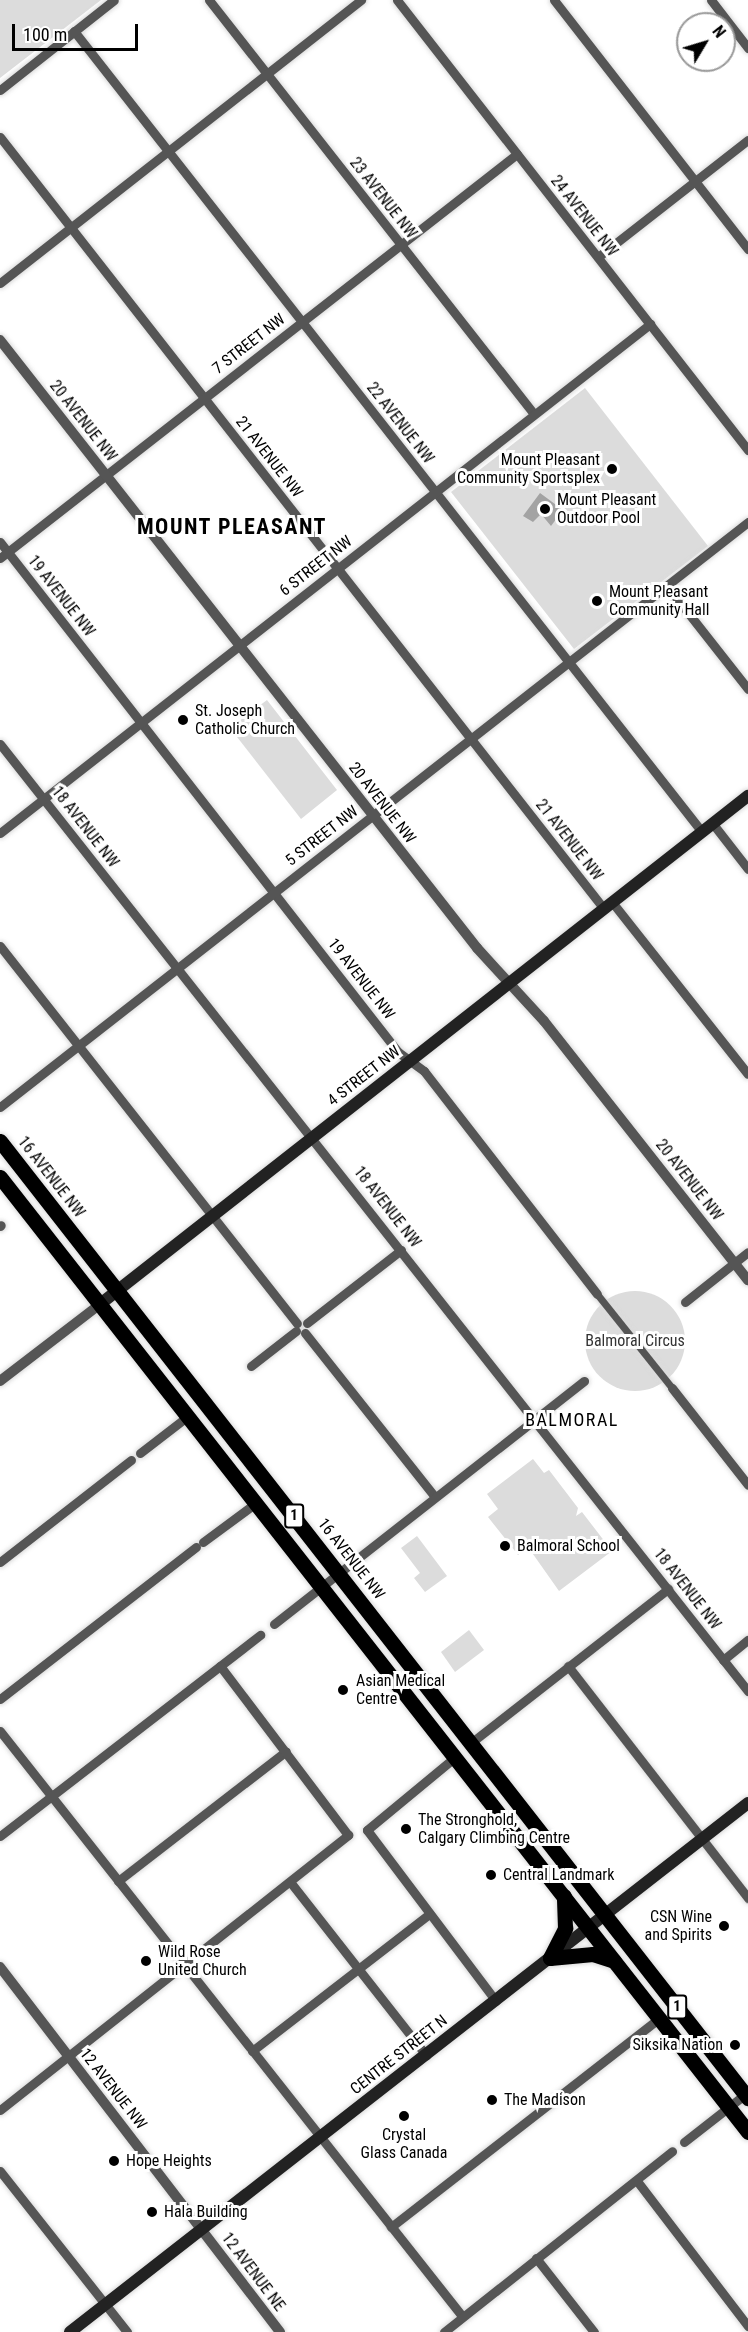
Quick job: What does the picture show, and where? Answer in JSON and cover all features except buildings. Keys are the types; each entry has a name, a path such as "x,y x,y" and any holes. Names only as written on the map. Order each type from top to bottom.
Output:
{"highway":[{"name":"16 AVENUE NW","path":"0,1141 606,1915"},
{"name":"1","path":"0,1177 257,1502 320,1587 748,2132"},
{"path":"550,1958 565,1928 564,1896"},
{"name":"1","path":"606,1915 747,2095"},
{"path":"550,1958 593,1954 614,1960"}],"main road":[{"name":"4 STREET NW","path":"99,1305 748,796"},
{"name":"CENTRE STREET N","path":"70,2332 748,1803"}],"street":[{"path":"0,90 114,0"},
{"name":"23 AVENUE NW","path":"209,0 534,414"},
{"path":"0,284 361,0"},
{"name":"24 AVENUE NW","path":"397,0 748,450"},
{"path":"554,0 748,249"},
{"path":"711,0 748,48"},
{"name":"22 AVENUE NW","path":"74,31 702,832"},
{"name":"21 AVENUE NW","path":"0,137 471,739 748,1074"},
{"path":"598,257 748,140"},
{"name":"7 STREET NW","path":"4,555 517,154"},
{"name":"6 STREET NW","path":"0,833 651,324"},
{"name":"20 AVENUE NW","path":"0,340 373,815 748,1280"},
{"name":"5 STREET NW","path":"0,1107 748,522"},
{"name":"19 AVENUE NW","path":"0,542 4,555 409,1061 424,1071 748,1485"},
{"path":"667,586 748,689"},
{"name":"18 AVENUE NW","path":"0,744 748,1691"},
{"path":"712,824 748,869"},
{"path":"0,946 435,1497"},
{"path":"251,1366 401,1250"},
{"path":"685,1302 748,1252"},
{"name":"4 STREET NW","path":"0,1381 99,1305"},
{"path":"274,1624 585,1381"},
{"path":"140,1453 188,1416"},
{"path":"0,1562 131,1460"},
{"path":"0,1699 257,1502"},
{"path":"472,1742 668,1589"},
{"path":"0,1836 260,1635"},
{"path":"723,1660 748,1640"},
{"path":"0,2110 291,1883 348,1835 220,1666"},
{"path":"568,1666 748,1898"},
{"path":"0,1731 462,2316"},
{"path":"118,1881 286,1751"},
{"path":"454,1758 367,1830 496,2001"},
{"path":"291,1883 426,2055"},
{"path":"252,2051 429,1914"},
{"name":"12 AVENUE NW","path":"0,1967 202,2229"},
{"path":"391,2227 659,2018"},
{"path":"684,2142 747,2095"},
{"path":"444,2332 672,2151"},
{"path":"0,2171 127,2332"},
{"path":"636,2181 748,2326"},
{"name":"12 AVENUE NE","path":"202,2229 280,2332"},
{"path":"536,2258 594,2332"}],"green space":[{"path":"0,0 101,0 0,78"},
{"path":"585,388 708,546 574,649 451,492"},
{"path":"267,700 337,790 301,819 230,728"},
{"name":"Balmoral Circus","path":"635,1291 654,1294 671,1305 682,1322 685,1341 682,1360 671,1377 654,1388 635,1391 616,1388 599,1377 588,1360 585,1341 588,1322 599,1305 616,1294"},
{"path":"533,1459 544,1473 549,1470 578,1508 576,1516 582,1512 612,1551 559,1591 528,1547 518,1555 488,1517 498,1509 487,1494"},
{"path":"417,1536 447,1576 425,1592 414,1578 420,1573 401,1548"},
{"path":"469,1630 484,1650 455,1672 441,1652"}],"shaded area":[{"path":"540,493 563,510 551,526 541,514 533,522 523,516"}],"place":[{"name":"Mount Pleasant Community Sportsplex","path":"612,469"},
{"name":"Mount Pleasant Outdoor Pool","path":"545,509"},
{"name":"Mount Pleasant Community Hall","path":"597,601"},
{"name":"St. Joseph Catholic Church","path":"183,720"},
{"name":"Balmoral School","path":"505,1546"},
{"name":"Asian Medical Centre","path":"343,1690"},
{"name":"The Stronghold, Calgary Climbing Centre","path":"406,1829"},
{"name":"Central Landmark","path":"491,1875"},
{"name":"CSN Wine and Spirits","path":"724,1926"},
{"name":"Wild Rose United Church","path":"146,1961"},
{"name":"Siksika Nation","path":"735,2045"},
{"name":"The Madison","path":"492,2100"},
{"name":"Crystal Glass Canada","path":"404,2116"},
{"name":"Hope Heights","path":"114,2161"},
{"name":"Hala Building","path":"152,2212"}],"district":[{"name":"MOUNT PLEASANT","path":"232,527"},
{"name":"BALMORAL","path":"572,1420"}]}
